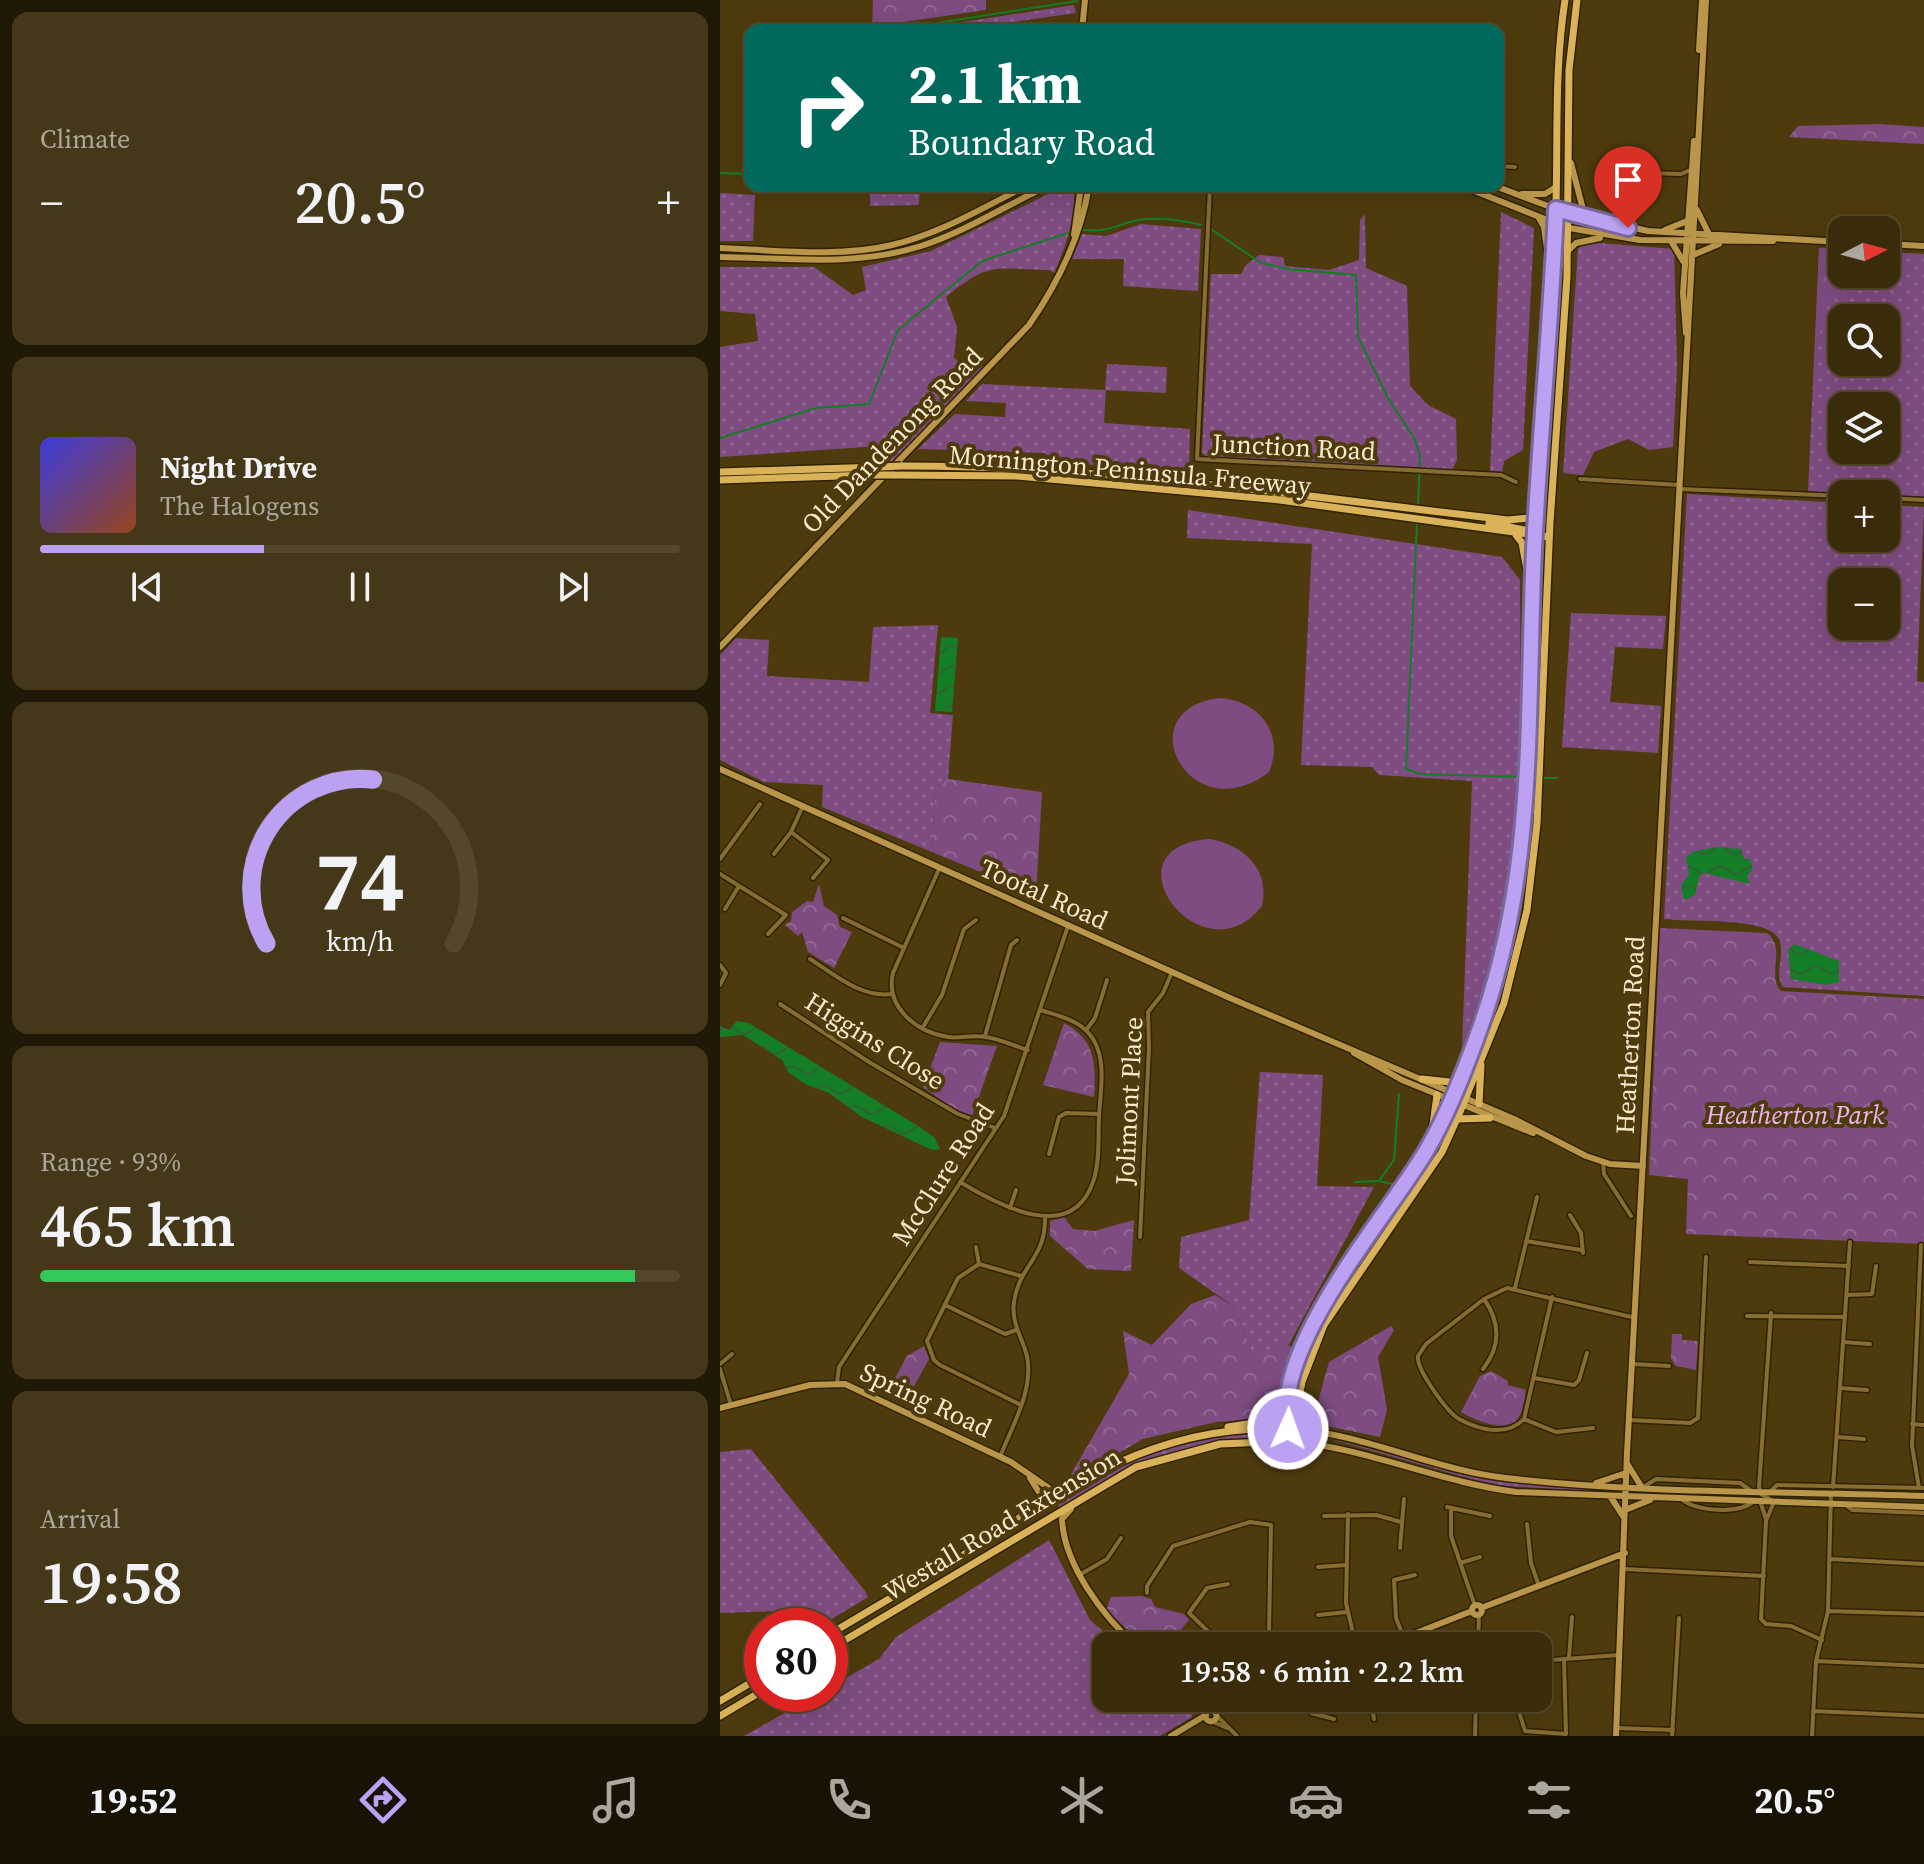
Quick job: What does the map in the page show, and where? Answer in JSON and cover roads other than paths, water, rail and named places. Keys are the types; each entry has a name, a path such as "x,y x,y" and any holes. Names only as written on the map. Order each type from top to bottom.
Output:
{"highway":[{"path":"1207,1434 1273,1420 1281,1415 1287,1405 1298,1357 1315,1318 1427,1150 1452,1097 1488,1004 1508,933 1523,853 1529,777 1535,534 1556,209 1559,44 1565,0"},
{"path":"1291,1429 1302,1382 1324,1325 1442,1152 1504,1003 1527,910 1534,864 1540,778 1549,537 1569,228 1569,70 1577,0"},
{"path":"1556,209 1569,213"},
{"path":"1555,223 1569,228"},
{"name":"Mornington Peninsula Freeway","path":"720,472 901,466 1023,469 1287,493 1520,520 1531,515 1537,502"},
{"name":"Mornington Peninsula Freeway","path":"720,480 872,475 1017,476 1280,500 1515,535 1535,534"},
{"name":"Mornington Peninsula Freeway","path":"1454,514 1535,534"},
{"path":"1535,534 1549,537"},
{"path":"1515,535 1522,541 1532,610"},
{"path":"1479,1104 1482,1059"},
{"path":"1422,1079 1450,1082 1460,1079"},
{"path":"1427,1150 1437,1113 1437,1095"},
{"path":"1457,1119 1490,1118"},
{"path":"1287,1405 1291,1441"},
{"name":"Westall Road Extension","path":"848,1623 1064,1492 1144,1451 1207,1434 1291,1429"},
{"name":"Westall Road Extension","path":"848,1638 1120,1475 1163,1457 1209,1446 1291,1441"},
{"path":"720,1701 744,1687"},
{"path":"720,1716 744,1702"}],"main road":[{"path":"1083,24 1085,0"},
{"path":"1690,237 1687,221 1704,0"},
{"path":"1690,237 1695,203 1704,0"},
{"path":"1571,163 1581,213 1590,220"},
{"path":"1511,192 1545,194 1554,190 1557,183"},
{"path":"1504,189 1556,209"},
{"path":"720,248 840,252 879,248 930,233 1014,192"},
{"path":"720,260 728,257 839,260 888,255 956,232 1036,192"},
{"name":"Old Dandenong Road","path":"1072,247 1079,192"},
{"name":"Old Dandenong Road","path":"720,647 1011,346 1045,302 1072,247 1087,192"},
{"path":"1477,192 1555,223"},
{"path":"1695,203 1709,234"},
{"path":"1569,213 1590,220 1690,237 1828,241"},
{"path":"1539,217 1544,227 1551,280"},
{"path":"1656,231 1678,227 1687,221"},
{"path":"1569,228 1608,237 1671,241 1709,234 1730,240"},
{"path":"1568,251 1576,243 1608,237"},
{"name":"Heatherton Road","path":"1616,1736 1626,1473 1693,255 1690,237"},
{"name":"Heatherton Road","path":"1687,337 1683,322 1684,273 1690,237"},
{"path":"1693,255 1730,240"},
{"path":"1671,241 1678,248 1684,273"},
{"path":"1900,245 1924,246"},
{"name":"Tootal Road","path":"720,769 1172,972 1422,1079 1490,1118 1548,1138"},
{"name":"Tootal Road","path":"1354,1052 1363,1060 1437,1095 1452,1097"},
{"name":"Tootal Road","path":"1463,1102 1479,1104 1603,1162 1643,1166"},
{"path":"1302,1382 1302,1411 1309,1431"},
{"name":"Spring Road","path":"720,1408 810,1385 837,1383 862,1390 1019,1467 1053,1491 1064,1492"},
{"name":"Westall Road Extension","path":"1291,1429 1358,1439 1482,1474 1626,1486 1770,1492 1832,1490 1924,1496"},
{"name":"Westall Road Extension","path":"1291,1441 1343,1450 1490,1488 1626,1497 1924,1507"},
{"path":"1627,1462 1643,1486"},
{"name":"Spring Road","path":"1003,1529 1035,1506 1042,1497 1039,1488 1019,1467"},
{"path":"1588,1484 1626,1473"},
{"path":"1064,1536 1062,1518 1120,1475"},
{"path":"1610,1496 1625,1519"},
{"path":"1625,1510 1657,1498"},
{"path":"1042,1521 1054,1524 1064,1536 1101,1613 1121,1632"},
{"path":"1420,1632 1624,1555"},
{"path":"1209,1712 1212,1715"},
{"path":"1171,1736 1217,1712"}],"street":[{"path":"1504,166 1515,167"},
{"path":"1615,172 1681,174 1692,168"},
{"path":"1681,174 1690,183"},
{"name":"Junction Road","path":"1210,192 1197,459 1501,475 1516,482"},
{"path":"1580,479 1828,495"},
{"path":"1900,499 1924,500"},
{"path":"720,859 760,804"},
{"path":"774,854 791,832 802,808"},
{"path":"791,832 828,860 813,878"},
{"path":"939,869 892,978 892,994 904,1014 923,1028 950,1037 985,1036 1028,1050"},
{"path":"720,874 786,915 768,934"},
{"path":"725,909 739,886"},
{"path":"843,918 904,948"},
{"path":"923,1028 942,995 964,929 976,920"},
{"name":"McClure Road","path":"837,1383 839,1367 960,1182 983,1152 1009,1106 1068,926"},
{"path":"985,1036 1011,945 1017,940"},
{"path":"810,959 861,990 879,996 892,994"},
{"path":"720,965 729,974 720,985"},
{"name":"Jolimont Place","path":"1140,1237 1149,1047 1146,1020 1172,972"},
{"path":"1086,1029 1095,1018 1107,980"},
{"name":"Higgins Close","path":"780,1004 869,1062 955,1112 995,1128"},
{"path":"960,1182 1010,1208 1045,1217 1066,1211 1089,1191 1096,1173 1101,1062 1097,1046 1086,1029 1075,1021 1041,1010"},
{"path":"1049,1154 1059,1117 1066,1113 1099,1114"},
{"path":"1603,1162 1604,1174 1631,1216"},
{"path":"1010,1208 1016,1190"},
{"path":"1515,1288 1537,1197"},
{"path":"1526,1241 1582,1252 1581,1233 1570,1215"},
{"path":"1000,1457 1021,1405 1028,1371 1024,1347 1016,1330 1014,1305 1021,1276 1044,1242 1045,1217"},
{"path":"1812,1736 1816,1661 1828,1611 1832,1490 1850,1242"},
{"path":"1832,1490 1922,1488 1912,1446 1921,1300 1921,1245"},
{"path":"976,1247 979,1264"},
{"path":"1629,1420 1692,1423 1699,1417 1706,1257"},
{"path":"1750,1262 1849,1266"},
{"path":"1021,1276 979,1264 958,1278 928,1334 934,1360 1021,1405"},
{"path":"1847,1294 1872,1294 1876,1266"},
{"path":"1554,1298 1524,1419 1516,1427 1500,1431 1457,1418 1418,1366 1422,1348 1497,1291 1515,1288 1636,1317"},
{"path":"1483,1369 1489,1361 1498,1328 1495,1315 1484,1299"},
{"path":"944,1305 1005,1334 1016,1330"},
{"path":"1747,1316 1771,1313 1845,1317"},
{"path":"1771,1313 1760,1491 1774,1502 1766,1521 1762,1623 1791,1626 1822,1640"},
{"path":"1843,1342 1870,1344"},
{"path":"1534,1378 1574,1385 1579,1380 1587,1353"},
{"path":"731,1405 720,1366 732,1354"},
{"path":"1633,1364 1669,1366"},
{"path":"1915,1365 1924,1366"},
{"path":"1840,1388 1867,1390"},
{"path":"1524,1419 1556,1432 1593,1428"},
{"path":"1912,1424 1924,1425"},
{"path":"1837,1437 1864,1439"},
{"path":"1400,1548 1404,1499"},
{"path":"1757,1501 1766,1521"},
{"path":"1844,1504 1852,1510 1924,1513"},
{"path":"1478,1632 1477,1610 1451,1536 1449,1508 1490,1516"},
{"path":"1348,1514 1347,1612 1352,1632"},
{"path":"1324,1516 1376,1515 1401,1522"},
{"path":"1147,1593 1147,1586 1173,1546 1250,1522 1267,1523 1273,1530 1268,1632"},
{"path":"1527,1524 1531,1563 1539,1586"},
{"path":"1081,1574 1107,1559 1121,1538"},
{"path":"1460,1563 1480,1557"},
{"path":"1831,1559 1924,1564"},
{"path":"1318,1567 1346,1565"},
{"path":"1624,1569 1764,1576"},
{"path":"1402,1632 1396,1618 1394,1580 1415,1575"},
{"path":"1209,1632 1189,1613 1207,1588 1228,1584"},
{"path":"1828,1611 1924,1614"},
{"path":"1318,1615 1347,1612"},
{"path":"1520,1715 1525,1731 1566,1734 1566,1658 1572,1617"},
{"path":"1617,1728 1672,1733 1679,1618"},
{"path":"1552,1660 1620,1655"},
{"path":"1816,1661 1924,1666"},
{"path":"1813,1711 1924,1716"},
{"path":"1311,1712 1334,1719"},
{"path":"1373,1712 1374,1719"},
{"path":"1475,1736 1476,1712"},
{"path":"1212,1715 1237,1736"}],"water":[{"path":"941,637 958,638 952,712 935,711"},
{"path":"1717,847 1741,849 1744,859 1750,859 1753,869 1747,876 1750,884 1704,873 1699,877 1695,895 1684,900 1681,885 1689,875 1686,857 1695,851"},
{"path":"1794,944 1839,961 1839,982 1827,985 1791,979 1788,950"},
{"path":"737,1021 749,1023 918,1126 934,1137 940,1149 932,1150 862,1117 829,1093 805,1084 788,1072 782,1060 743,1035 720,1037 720,1026 729,1030"}],"waterway":[{"path":"930,24 1077,1"},
{"path":"720,173 744,174"},
{"path":"1083,230 1107,229 1153,219 1201,225"},
{"path":"1211,229 1261,263 1288,269 1356,275 1358,337 1388,398 1415,440 1420,456 1418,507"},
{"path":"720,438 816,408 869,404 898,330 982,261 1068,233"},
{"path":"1417,522 1406,769 1420,774 1523,777"},
{"path":"1542,778 1557,778"},
{"path":"1392,1184 1379,1181 1394,1160 1399,1094"},
{"path":"1355,1182 1378,1181"}],"park label":[{"name":"Heatherton Park","path":"1795,1115"}]}
